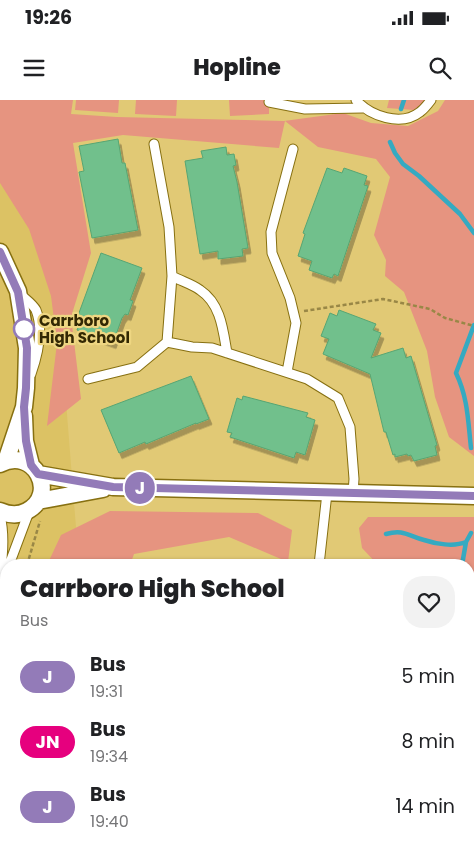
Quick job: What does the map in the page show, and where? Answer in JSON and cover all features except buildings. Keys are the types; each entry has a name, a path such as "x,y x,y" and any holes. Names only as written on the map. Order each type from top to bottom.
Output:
{"street":[{"path":"0,252 18,292 27,348 24,407 26,441 34,470 41,483 37,508"},
{"path":"24,407 3,462 23,461 34,470 113,487 474,496"},
{"path":"0,511 14,515 23,514 37,508 113,487"}],"lane":[{"path":"356,100 363,108 378,115 402,120 420,113 431,100"},
{"path":"269,102 305,109 363,108"},
{"path":"88,379 137,367 167,342 172,276 169,227 154,144"},
{"path":"287,372 296,323 290,298 272,253 271,232 293,149"},
{"path":"172,276 200,290 218,311 227,353"},
{"path":"167,342 192,347 212,348 287,372 307,379 338,398 350,427 354,479 353,494"},
{"path":"320,559 327,493"},
{"path":"12,559 37,508"},
{"path":"0,516 3,527 1,559"}],"path":[{"path":"294,313 383,298 430,309 458,322 474,326"},
{"path":"28,559 37,508"}],"shaded area":[{"name":"Carrboro High School","path":"0,100 42,100 79,559 0,559"},
{"path":"0,100 73,100 71,114 117,117 284,121 343,113 371,123 408,126 438,111 445,100 474,100 474,456 449,437 435,397 427,351 404,292 385,276 386,260 374,235 390,177 376,159 318,147 285,121 279,148 123,135 73,143 91,253 71,317 81,399 47,426 57,343 51,296 29,229 0,183"},
{"path":"76,100 119,100 118,113 75,110"},
{"path":"136,100 177,100 176,116 135,114"},
{"path":"229,100 269,100 269,114 230,116"},
{"path":"389,100 427,100 414,110 387,108"},
{"path":"110,511 258,513 292,530 288,559 281,559 229,537 134,554 132,559 50,559 61,535"},
{"path":"368,517 474,517 474,559 372,559 362,548 359,528"}],"waterway":[{"path":"401,109 404,100"},
{"path":"390,142 403,164 419,176 460,214 474,233"},
{"path":"471,448 465,401 456,373 474,325"},
{"path":"386,534 397,532 445,544 466,542"},
{"path":"463,559 466,542 471,533"}],"bus line":[{"name":"J","path":"0,252 18,292 27,348 24,407 26,441 31,465 38,474 113,487 474,496"}],"place":[{"name":"Carrboro High School","path":"24,329"}]}
